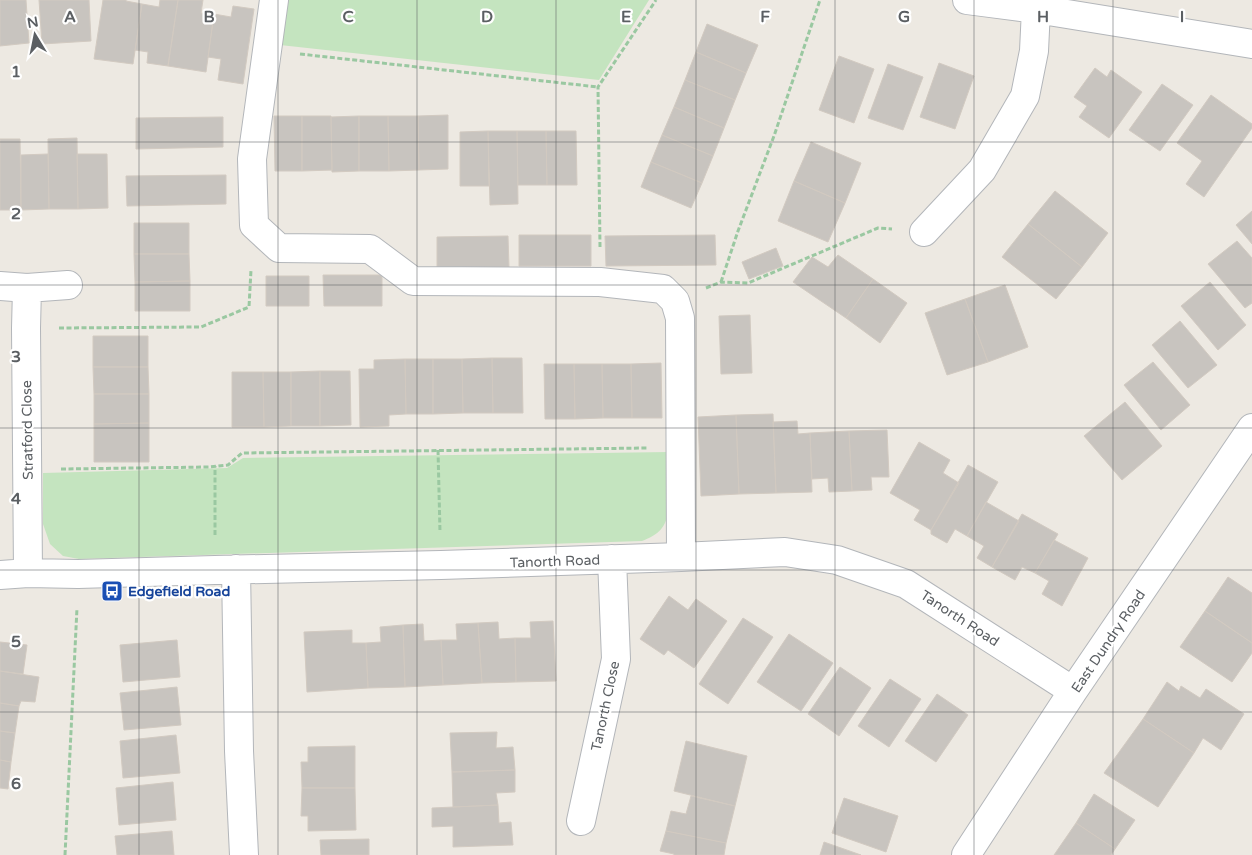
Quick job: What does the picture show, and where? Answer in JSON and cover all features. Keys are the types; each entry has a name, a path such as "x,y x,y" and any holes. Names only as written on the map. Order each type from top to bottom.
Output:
{"street":[{"path":"274,0 252,159 254,225 278,248 370,249 414,281 600,282 663,289 675,301 680,318 681,557"},
{"path":"967,0 1036,9 1252,44"},
{"path":"924,232 982,170 1025,96 1034,51 1036,9"},
{"path":"0,286 27,288 68,285"},
{"name":"Stratford Close","path":"27,288 28,574"},
{"name":"East Dundry Road","path":"966,855 1074,691 1252,428"},
{"name":"Tanorth Road","path":"0,575 441,565 785,552 837,560 906,584 1074,691"},
{"name":"Tanorth Close","path":"581,821 616,659 612,559"},
{"path":"226,570 239,751 244,855"}],"path":[{"path":"600,282 598,87 656,0"},
{"path":"721,282 774,136 820,0"},
{"path":"267,50 598,87"},
{"path":"26,328 201,327 249,307 254,225"},
{"path":"675,301 721,282 748,283 878,228 924,232"},
{"path":"28,470 228,465 242,453 680,448"},
{"path":"438,450 441,565"},
{"path":"215,466 226,570"},
{"path":"65,855 78,574"}],"green space":[{"path":"285,0 649,0 599,80 280,45"},
{"path":"669,452 668,514 659,531 642,541 79,559 63,556 50,544 43,524 43,473 227,468 243,458"}],"building":[{"path":"0,0 26,0 29,43 0,46"},
{"path":"39,0 89,0 91,41 42,44"},
{"path":"103,0 126,0 142,4 133,64 94,59"},
{"path":"160,0 178,0 168,66 147,63 148,52 135,50 142,4 159,7"},
{"path":"178,0 203,0 201,13 214,14 206,72 168,66"},
{"path":"233,6 254,9 243,84 218,80 221,59 208,57 214,14 231,17"},
{"path":"707,24 758,45 746,73 696,52"},
{"path":"696,52 746,73 735,100 685,80"},
{"path":"839,56 874,69 854,123 819,110"},
{"path":"939,63 974,76 955,129 920,117"},
{"path":"888,64 923,77 903,130 868,118"},
{"path":"1095,68 1107,77 1111,70 1142,92 1109,138 1079,117 1087,106 1074,97"},
{"path":"685,80 735,100 724,128 674,107"},
{"path":"1162,84 1193,105 1160,151 1129,130"},
{"path":"1211,95 1252,124 1252,128 1204,197 1186,184 1202,161 1177,143"},
{"path":"674,107 724,128 713,156 662,135"},
{"path":"448,115 448,169 419,170 418,116"},
{"path":"274,116 302,116 302,171 275,171"},
{"path":"302,116 331,116 332,170 302,171"},
{"path":"359,116 359,171 332,172 331,117"},
{"path":"359,116 388,116 389,171 359,171"},
{"path":"388,116 418,116 419,170 389,171"},
{"path":"223,117 223,147 136,149 136,118"},
{"path":"488,131 489,186 460,186 460,132"},
{"path":"488,131 517,131 518,204 490,205"},
{"path":"517,131 546,131 547,185 518,185"},
{"path":"546,131 576,131 577,185 547,185"},
{"path":"662,135 713,156 702,183 651,162"},
{"path":"77,138 78,209 49,209 48,139"},
{"path":"0,139 20,139 21,210 0,210"},
{"path":"811,142 861,163 845,203 794,181"},
{"path":"48,154 49,209 21,210 21,155"},
{"path":"77,154 107,154 108,208 78,209"},
{"path":"651,162 702,183 691,208 641,187"},
{"path":"226,175 226,204 127,206 126,176"},
{"path":"794,181 845,203 828,242 778,221"},
{"path":"1055,191 1108,233 1082,267 1028,224"},
{"path":"1252,211 1252,244 1236,225"},
{"path":"134,223 189,223 189,254 134,254"},
{"path":"1028,224 1082,267 1056,299 1002,257"},
{"path":"519,235 591,235 591,266 519,266"},
{"path":"715,235 716,265 606,266 605,236"},
{"path":"508,236 509,267 437,268 437,237"},
{"path":"1237,241 1252,258 1252,303 1245,308 1208,264"},
{"path":"776,248 783,266 749,279 742,262"},
{"path":"134,254 189,254 190,281 135,282"},
{"path":"838,255 873,279 846,318 793,282 812,257 828,267"},
{"path":"323,275 382,275 382,306 324,306"},
{"path":"266,276 309,276 309,306 266,306"},
{"path":"873,279 907,303 880,343 846,318"},
{"path":"190,281 190,311 135,311 135,282"},
{"path":"1210,282 1246,325 1218,350 1181,306"},
{"path":"1005,285 1028,347 988,362 965,299"},
{"path":"965,299 988,362 947,375 925,313"},
{"path":"750,315 752,373 721,374 719,316"},
{"path":"1180,321 1217,365 1188,388 1152,345"},
{"path":"93,336 148,336 148,367 93,367"},
{"path":"492,358 493,413 463,413 462,359"},
{"path":"492,358 522,358 523,413 493,413"},
{"path":"405,359 406,414 389,415 389,426 360,427 359,369 374,369 374,360"},
{"path":"405,359 433,359 433,414 406,414"},
{"path":"433,359 462,359 463,413 433,414"},
{"path":"1153,362 1190,405 1161,430 1124,385"},
{"path":"661,363 662,418 632,418 631,364"},
{"path":"544,364 574,364 575,419 545,419"},
{"path":"574,364 602,364 603,418 575,419"},
{"path":"602,364 631,364 632,418 603,418"},
{"path":"93,367 148,367 149,394 94,394"},
{"path":"320,371 320,426 291,426 291,372"},
{"path":"320,371 350,371 351,425 320,426"},
{"path":"232,372 263,372 264,427 232,427"},
{"path":"263,372 291,372 291,426 264,427"},
{"path":"94,394 149,394 149,423 94,424"},
{"path":"1125,402 1162,446 1122,480 1084,436"},
{"path":"773,414 776,493 739,494 736,415"},
{"path":"736,415 739,494 701,496 698,417"},
{"path":"797,421 798,434 810,433 812,492 776,493 773,422"},
{"path":"149,423 149,462 94,462 94,424"},
{"path":"887,430 889,477 871,477 872,490 852,491 849,431"},
{"path":"849,431 852,491 829,492 828,478 812,479 810,433"},
{"path":"919,442 950,460 943,473 959,483 931,530 914,520 920,510 890,493"},
{"path":"968,465 998,482 967,536 955,529 947,543 931,534 931,530"},
{"path":"986,502 1019,521 992,567 977,558 984,546 967,536"},
{"path":"1022,514 1058,534 1035,573 1022,567 1015,580 992,567"},
{"path":"1054,540 1088,558 1062,606 1042,594 1049,581 1035,573"},
{"path":"1228,577 1252,593 1252,643 1205,611"},
{"path":"669,596 688,610 696,599 727,621 694,668 668,650 664,655 640,639"},
{"path":"1205,611 1252,643 1252,653 1232,682 1180,647"},
{"path":"743,618 773,637 728,704 699,684"},
{"path":"553,621 556,681 516,682 515,638 531,638 530,622"},
{"path":"498,622 499,639 515,638 516,682 482,683 478,623"},
{"path":"478,623 482,683 443,685 441,640 457,640 456,624"},
{"path":"423,624 424,641 441,640 443,685 405,687 403,625"},
{"path":"403,625 405,687 368,688 366,643 381,642 380,627"},
{"path":"352,630 352,643 366,643 368,688 307,692 304,632"},
{"path":"789,634 833,663 801,711 757,682"},
{"path":"177,640 180,677 123,682 120,645"},
{"path":"0,642 27,645 23,674 0,671"},
{"path":"840,667 871,688 839,736 808,714"},
{"path":"0,671 39,677 35,702 21,701 19,706 0,703"},
{"path":"890,679 921,699 889,747 858,726"},
{"path":"1167,682 1179,691 1181,686 1200,698 1206,689 1244,714 1221,750 1203,738 1194,753 1143,719"},
{"path":"177,687 181,725 124,730 120,693"},
{"path":"937,694 968,715 936,762 905,741"},
{"path":"0,703 19,706 15,733 0,731"},
{"path":"1143,719 1194,753 1158,807 1104,773"},
{"path":"0,731 15,733 11,762 0,760"},
{"path":"497,732 496,748 513,747 515,770 452,772 450,733"},
{"path":"176,735 180,773 123,778 120,741"},
{"path":"686,741 747,756 735,806 674,791"},
{"path":"355,746 355,788 302,788 301,762 308,762 308,747"},
{"path":"0,760 11,762 8,789 0,788"},
{"path":"515,770 515,792 496,793 498,805 453,807 452,772"},
{"path":"173,782 176,820 119,825 116,788"},
{"path":"302,788 355,788 356,830 308,831 308,816 301,816"},
{"path":"1094,794 1135,820 1115,849 1076,823"},
{"path":"691,796 735,806 726,843 666,831 671,811 686,814"},
{"path":"844,798 898,816 886,852 832,833"},
{"path":"498,805 499,823 511,822 513,845 453,847 453,826 432,827 432,808"},
{"path":"1076,823 1115,849 1111,855 1054,855"},
{"path":"172,831 174,855 117,855 115,836"},
{"path":"666,831 726,843 724,855 674,855 660,851"},
{"path":"369,839 369,855 321,855 320,840"},
{"path":"824,842 861,855 820,855"}],"place":[{"name":"Edgefield Road","path":"112,591"}]}
